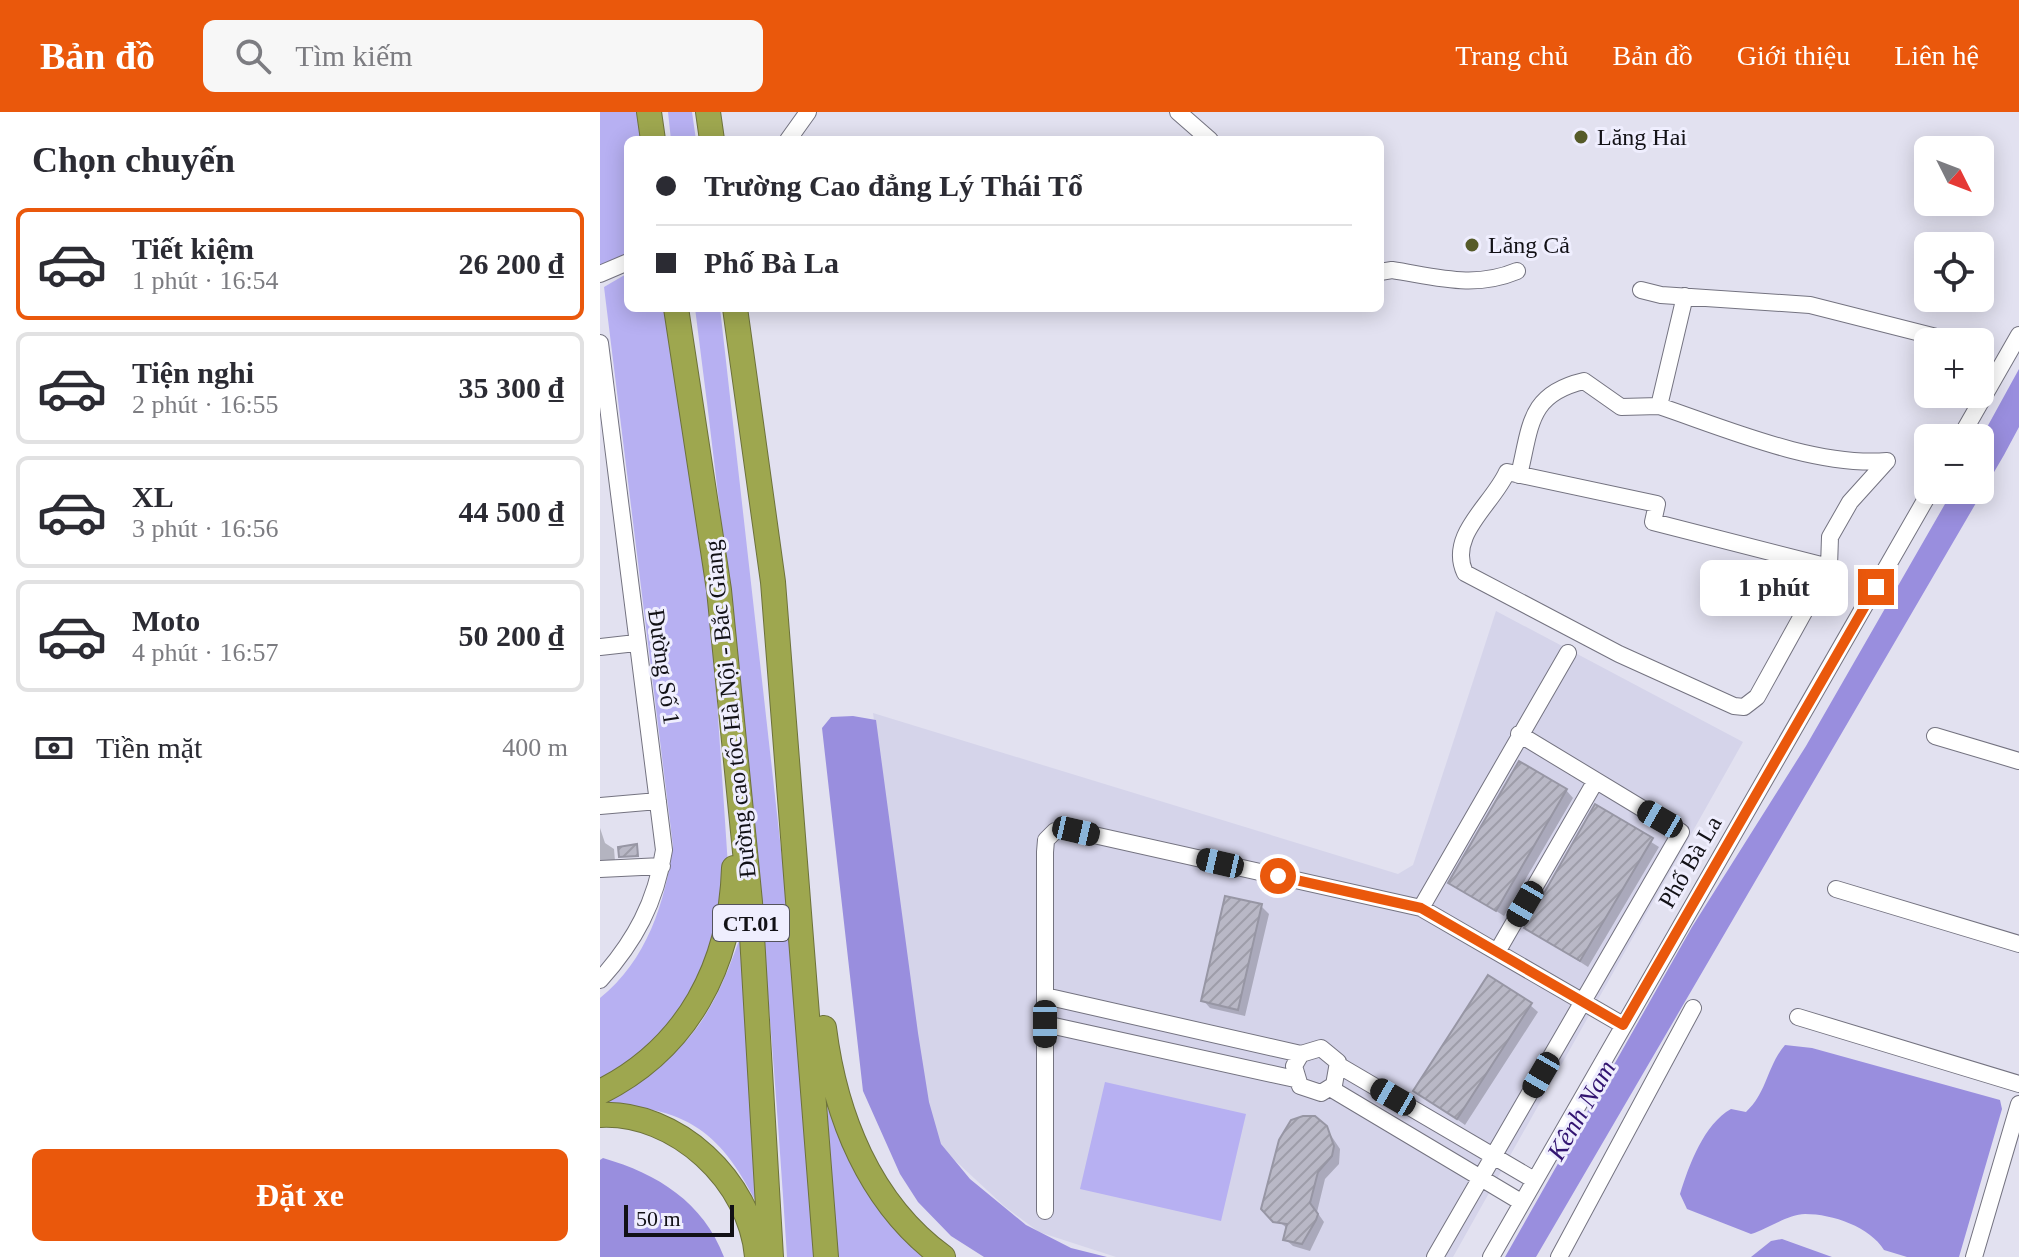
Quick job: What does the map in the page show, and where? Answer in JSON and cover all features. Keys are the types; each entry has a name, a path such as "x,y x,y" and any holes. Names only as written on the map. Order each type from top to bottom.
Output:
{"highway":[{"path":"649,112 652,136"},
{"path":"708,112 711,136"},
{"name":"Đường cao tốc Hà Nội - Bắc Giang","path":"677,312 719,590 750,902 771,1257"},
{"name":"Đường cao tốc Hà Nội - Bắc Giang","path":"736,312 773,582 826,1257"},
{"path":"600,1092 651,1060 689,1020 714,970 731,910 734,867 719,590"},
{"path":"784,734 826,1048 837,1099 862,1162 878,1188 899,1217 943,1257"},
{"path":"600,1115 644,1120 679,1136 704,1154 739,1203 757,1257"}],"street":[{"path":"791,136 808,112"},
{"path":"1178,112 1205,136"},
{"path":"600,274 624,264"},
{"path":"1384,271 1474,283 1494,281 1517,271"},
{"path":"1641,290 1810,305 1914,331"},
{"path":"1659,406 1685,296"},
{"path":"1968,424 2019,335"},
{"name":"Đường Số 1","path":"600,343 664,850 657,890 639,931 600,980"},
{"path":"1519,475 1537,406 1558,389 1584,381 1621,407 1659,406 1750,436 1833,458 1887,461 1850,502 1830,537 1829,567 1757,697 1747,706 1739,708 1619,654 1465,573 1459,553 1465,536 1507,472 1519,475 1657,504 1653,522 1829,567"},
{"name":"Phố Bà La","path":"1491,1257 1923,504"},
{"path":"600,647 636,643"},
{"path":"1421,908 1568,653"},
{"path":"1435,1257 1681,832 1519,734"},
{"path":"1935,736 2019,761"},
{"path":"1497,952 1595,782"},
{"path":"600,806 658,801"},
{"path":"1045,1211 1045,852 1046,840 1055,831 1076,831 1421,908 1623,1025"},
{"path":"600,869 662,866"},
{"path":"1836,889 2019,944"},
{"path":"1045,996 1301,1054 1321,1048 1334,1055 1338,1065 1338,1078 1330,1088 1313,1093 1300,1086 1295,1079 1294,1066 1301,1054"},
{"path":"1559,1257 1693,1008"},
{"path":"1798,1017 2019,1084"},
{"path":"1045,1024 1295,1079"},
{"path":"1338,1065 1534,1180"},
{"path":"1330,1088 1521,1202"},
{"path":"1974,1257 2019,1104"}],"shaded area":[{"path":"600,112 637,112 640,136 624,136 624,260 600,269"},
{"path":"668,112 692,112 695,136 671,136"},
{"path":"624,275 624,312 668,312 708,566 728,866 705,974 665,1036 600,1084 600,998 616,983 642,948 659,909 673,846 604,287"},
{"path":"695,312 720,312 790,929 814,1257 787,1257 770,1019 724,545"},
{"name":"Kênh Nam","path":"2019,369 2019,427 1994,472 1994,424 1989,424"},
{"name":"Kênh Nam","path":"1945,504 1975,504 1536,1257 1505,1257 1692,927 1806,746"},
{"path":"1496,611 1743,742 1453,1257 1116,1257 1039,1232 1004,1206 945,1151 935,1137 921,1076 873,713 1398,874 1413,865"},
{"path":"853,716 876,720 918,1033 929,1102 941,1144 970,1179 1026,1225 1071,1248 1107,1257 984,1257 951,1236 918,1202 900,1174 863,1091 822,728 831,717"},
{"path":"750,909 777,1245 747,1185 732,1161 714,1141 693,1125 668,1114 637,1107 600,1106 600,1101 660,1065 699,1024 726,974"},
{"path":"1785,1045 1812,1048 2000,1100 2002,1109 1959,1257 1907,1257 1884,1250 1870,1235 1850,1223 1827,1216 1798,1215 1751,1234 1687,1209 1680,1194 1705,1135 1731,1109 1746,1112 1753,1105"},
{"path":"1105,1082 1246,1114 1221,1221 1080,1189"},
{"path":"827,1107 852,1161 932,1257 837,1257"},
{"path":"603,1158 642,1172 676,1193 704,1221 724,1257 600,1257 600,1160"},
{"path":"1782,1239 1832,1257 1751,1257 1771,1241"}],"building":[{"path":"1519,761 1567,789 1496,911 1448,883"},
{"path":"1595,804 1653,838 1580,961 1524,928"},
{"path":"637,844 638,856 619,857 618,847"},
{"path":"1225,896 1262,904 1238,1010 1201,1001"},
{"path":"1488,975 1532,1003 1457,1119 1413,1091"},
{"path":"1315,1116 1327,1126 1334,1146 1332,1156 1318,1172 1310,1203 1318,1214 1302,1244 1283,1240 1287,1224 1273,1222 1261,1209 1279,1140 1291,1120"}],"place":[{"name":"Lăng Hai","path":"1581,137"},
{"name":"Lăng Cả","path":"1472,245"}],"route":[{"path":"1278,876 1421,908 1623,1025 1876,587"}]}
